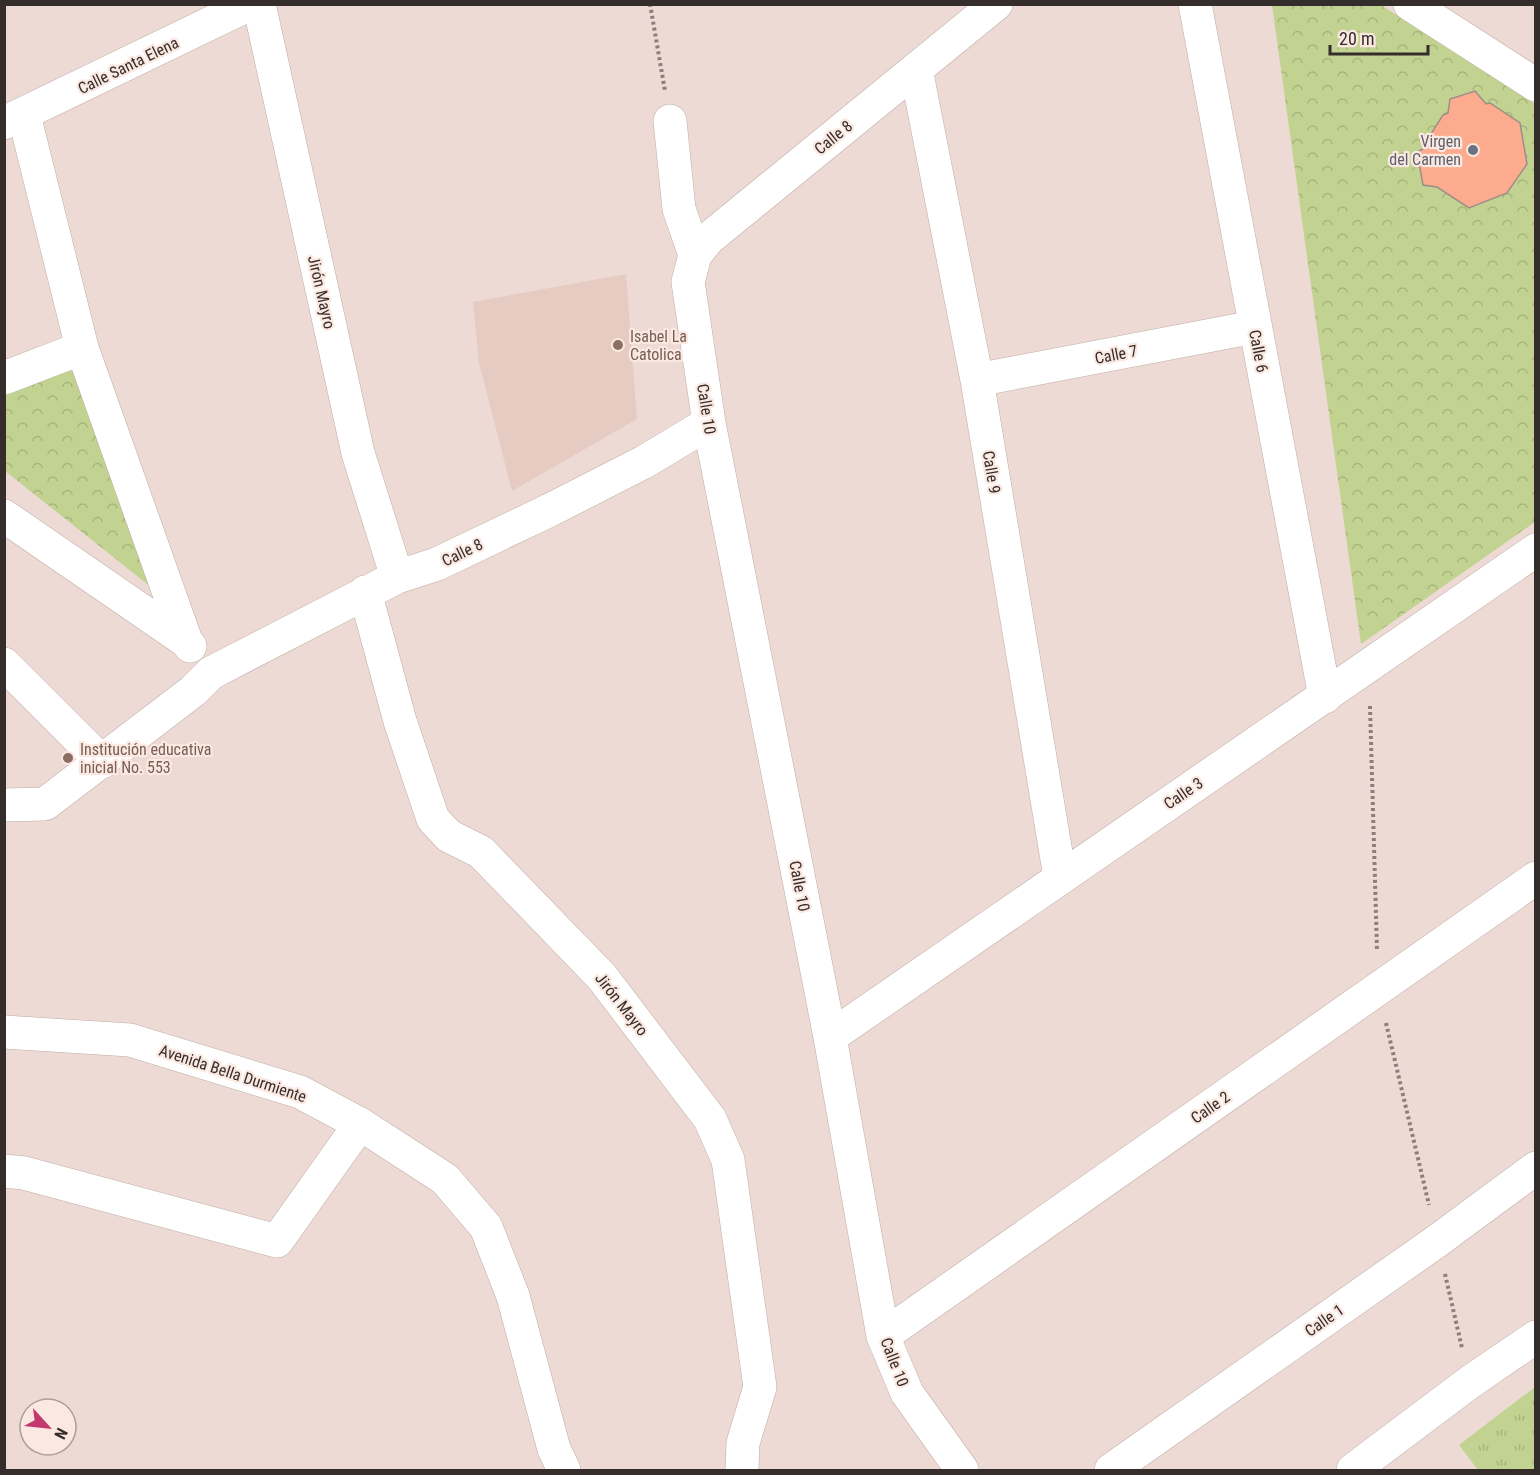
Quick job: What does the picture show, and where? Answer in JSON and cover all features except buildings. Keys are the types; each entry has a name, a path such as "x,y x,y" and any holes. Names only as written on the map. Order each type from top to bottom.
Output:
{"street":[{"name":"Calle Santa Elena","path":"14,119 250,4"},
{"name":"Jirón Mayro","path":"259,4 358,453 396,577"},
{"name":"Calle 8","path":"692,269 708,239 996,4"},
{"name":"Calle 6","path":"1195,4 1325,697"},
{"path":"1410,4 1536,85"},
{"name":"Calle 9","path":"916,69 977,380 1060,877"},
{"path":"14,119 82,348 186,641 211,674"},
{"name":"Calle 10","path":"670,121 679,209 692,269 709,423 830,1036 883,1335 907,1394 962,1470"},
{"name":"Calle 7","path":"977,380 1254,327"},
{"path":"4,378 82,348"},
{"name":"Calle 8","path":"4,805 45,804 193,691 211,674 396,577 437,564 550,510 644,462 709,423"},
{"path":"4,516 186,641"},
{"name":"Calle 3","path":"830,1036 1536,550"},
{"name":"Jirón Mayro","path":"365,592 400,721 433,819 449,836 481,852 602,977 710,1119 728,1160 760,1387 743,1443 742,1470"},
{"path":"4,664 102,762"},
{"name":"Calle 2","path":"883,1335 1536,878"},
{"name":"Avenida Bella Durmiente","path":"4,1032 130,1040 300,1092 360,1124 445,1179 486,1227 513,1296 554,1449 564,1470"},
{"path":"4,1171 24,1173 277,1241 360,1124"},
{"name":"Calle 1","path":"1111,1470 1536,1168"},
{"path":"1353,1470 1470,1382 1536,1337"}],"path":[{"path":"650,4 670,121"},
{"path":"1369,666 1378,989 1470,1382"}],"shaded area":[{"path":"626,274 637,419 512,491 479,363 473,302"}],"green space":[{"path":"1272,5 1381,5 1535,104 1535,522 1361,644"},
{"path":"77,369 151,587 5,471 4,390"},
{"path":"1535,1387 1535,1470 1478,1470 1459,1445"}],"place":[{"name":"Virgen del Carmen","path":"1473,150"},
{"name":"Isabel La Catolica","path":"618,345"},
{"name":"Institución educativa inicial No. 553","path":"68,758"}]}
